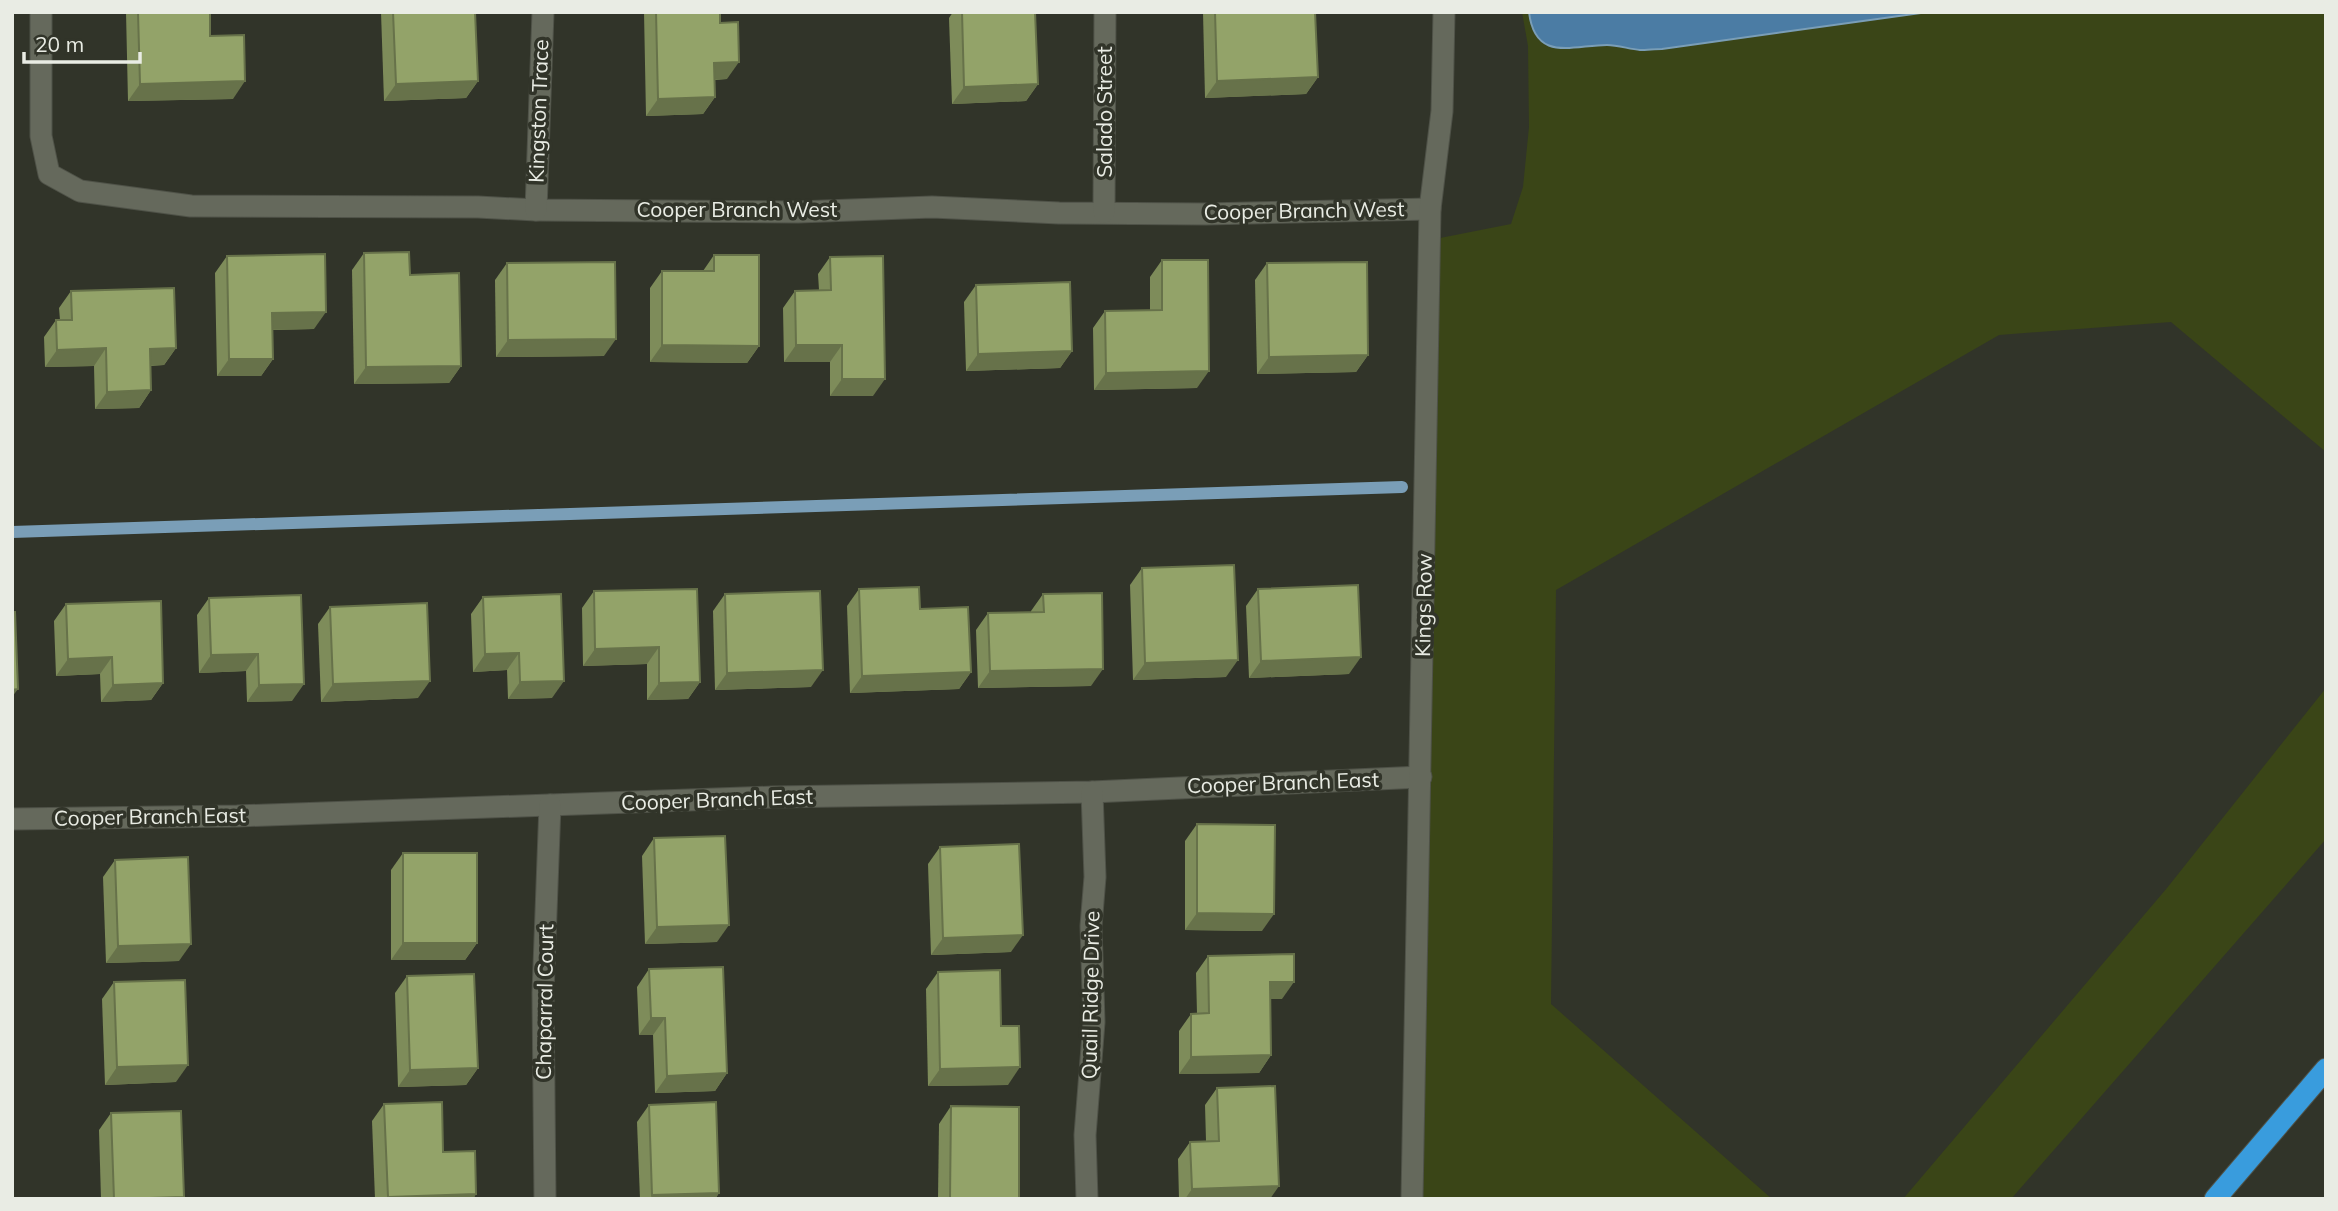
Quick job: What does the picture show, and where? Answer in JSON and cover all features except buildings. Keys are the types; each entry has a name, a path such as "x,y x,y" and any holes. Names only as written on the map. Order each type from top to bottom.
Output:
{"highway":[{"path":"2216,1199 2326,1069"}],"street":[{"name":"Cooper Branch West","path":"41,12 41,136 50,174 80,191 191,206 798,212 932,207 1059,213 1206,214 1430,208"},
{"name":"Kingston Trace","path":"536,210 543,12"},
{"name":"Salado Street","path":"1104,212 1105,12"},
{"name":"Kings Row","path":"1412,1199 1430,208 1442,111 1444,12"},
{"name":"Cooper Branch East","path":"12,819 237,816 787,797 1092,792 1421,777"},
{"name":"Quail Ridge Drive","path":"1087,1199 1085,1135 1094,1022 1091,926 1095,877 1092,792"},
{"name":"Chaparral Court","path":"545,1199 543,993 550,805"}],"green space":[{"path":"1522,12 2326,12 2326,452 2171,322 1999,335 1556,590 1551,1004 1772,1199 1412,1199 1430,240 1511,224 1523,187 1529,127 1528,46"},
{"path":"2326,688 2326,839 2011,1199 1903,1199 2167,888"}],"water":[{"path":"1529,12 1928,12 1640,50 1611,45 1557,48 1547,45 1539,39 1533,28"}],"waterway":[{"path":"12,532 1402,487"}]}
